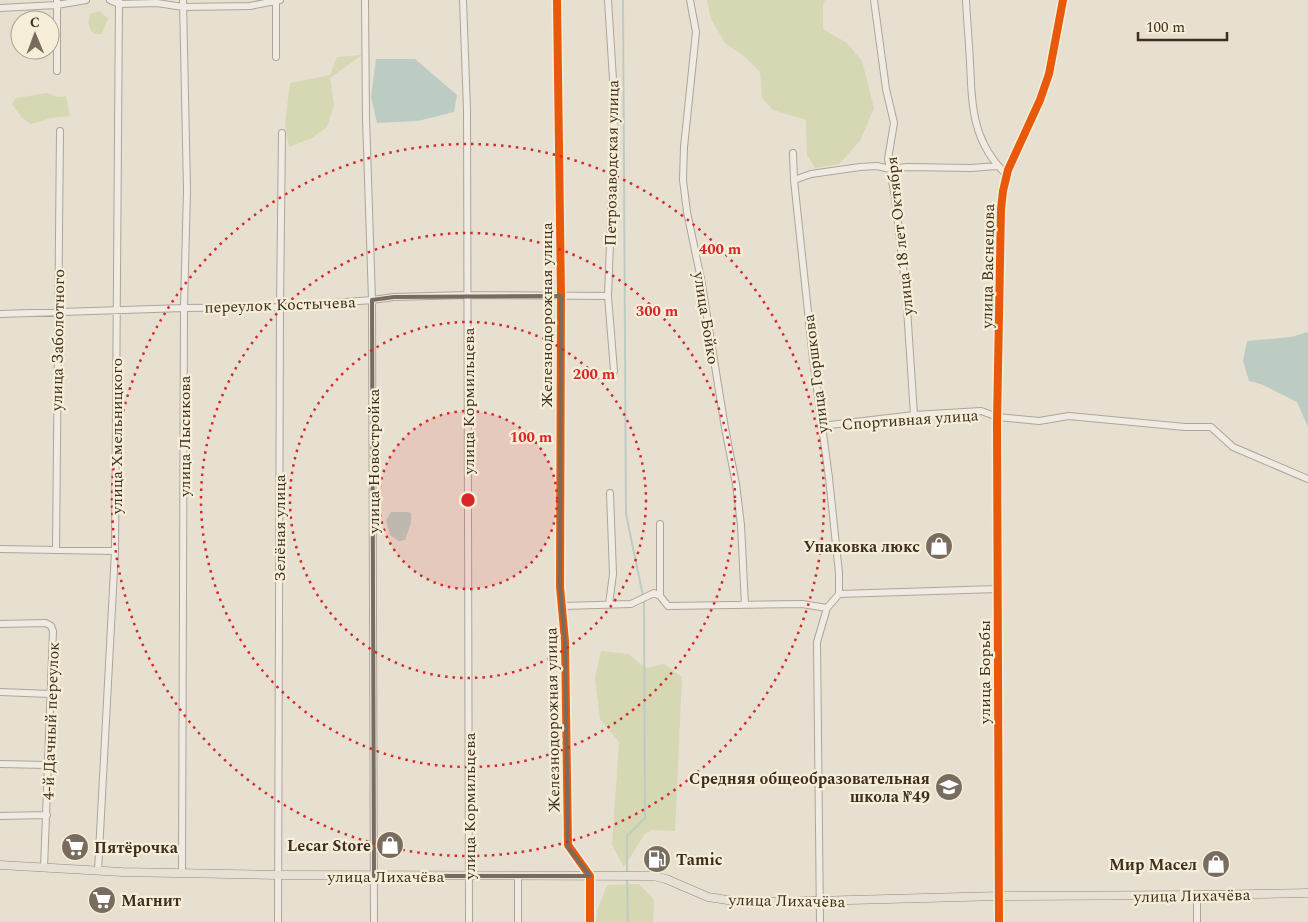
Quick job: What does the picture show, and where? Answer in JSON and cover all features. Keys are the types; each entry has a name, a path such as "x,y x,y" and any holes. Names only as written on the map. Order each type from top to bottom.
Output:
{"main road":[{"name":"улица Лихачёва","path":"0,865 98,871 278,875 654,876 666,878 708,896 734,901 1308,892"}],"street":[{"path":"0,8 86,0"},
{"path":"110,0 119,2 250,6 278,1 276,57"},
{"name":"улица Новостройка","path":"365,0 366,118 372,300 374,922"},
{"name":"улица Кормильцева","path":"463,0 467,110 469,922"},
{"name":"Железнодорожная улица","path":"557,0 561,296 560,587 566,642 568,845 590,876"},
{"name":"Петрозаводская улица","path":"608,0 615,111 608,296 614,371"},
{"name":"улица Бойко","path":"690,0 696,32 684,147 683,180 687,212 701,278 736,484 741,524 745,605"},
{"name":"улица 18 лет Октября","path":"874,0 886,89 894,123 888,159 895,197 906,292 914,415"},
{"path":"966,0 972,101 976,126 997,166 1007,175"},
{"name":"улица Васнецова","path":"998,420 1001,210 1007,175 1016,150 1045,87 1053,59 1063,0"},
{"name":"улица Хмельницкого","path":"98,871 104,793 115,551 119,2"},
{"path":"57,3 57,71"},
{"name":"улица Лысикова","path":"182,873 184,308 187,190 183,4"},
{"name":"улица Заболотного","path":"56,550 60,131"},
{"name":"Зелёная улица","path":"278,922 282,133"},
{"name":"улица Горшкова","path":"793,153 794,180 839,573 839,594"},
{"path":"794,180 811,174 860,167 877,166 890,169 907,167 971,168 997,166"},
{"name":"переулок Костычева","path":"0,314 280,306 394,297 467,295 608,296"},
{"name":"Спортивная улица","path":"821,426 914,415 981,411 998,420 1039,421 1069,416 1185,427 1211,427 1233,447 1308,479"},
{"name":"улица Борьбы","path":"998,420 999,922"},
{"path":"609,604 613,574 610,493"},
{"path":"660,524 660,596"},
{"path":"0,549 115,551"},
{"path":"820,922 817,642 827,608 839,594 997,589"},
{"path":"563,606 631,604 654,593 660,596 668,606 802,604 827,608"},
{"name":"4-й Дачный переулок","path":"0,624 46,624 51,626 53,631 44,868"},
{"path":"0,692 50,694"},
{"path":"0,764 47,765"},
{"path":"0,816 47,815"},
{"path":"518,876 518,922"},
{"path":"590,876 590,922"},
{"path":"1197,895 1197,922"}],"highlighted area":[{"path":"561,296 560,587 565,641 568,847 590,876 374,876 372,300 394,297"}],"green space":[{"path":"707,0 825,0 823,6 823,29 847,43 862,61 874,108 860,141 839,164 815,168 807,155 806,120 773,110 762,98 760,72 744,56 725,43 711,19"},
{"path":"99,11 108,18 102,34 95,34 91,31 88,22 90,14"},
{"path":"362,55 330,78 334,105 327,127 312,138 289,147 285,124 290,83 330,75 337,57"},
{"path":"47,93 58,97 66,96 70,116 51,118 31,124 22,118 12,104 16,98"},
{"path":"601,651 628,654 646,668 664,664 682,677 675,831 651,830 644,835 624,867 612,845 619,742 600,719 595,678"},
{"path":"639,884 654,900 653,922 596,922 597,911 607,885"}],"shaded area":[{"path":"376,59 415,59 457,95 454,112 418,121 377,123 371,97"},
{"path":"1308,332 1308,427 1297,402 1261,384 1249,381 1243,361 1247,341 1291,337"},
{"path":"391,512 411,513 411,523 405,540 399,541 390,535 386,520"}],"waterway":[{"path":"623,0 626,514 643,596"},
{"path":"627,873 627,836 645,818 644,600"},
{"path":"627,878 628,922"}],"cycle path":[{"path":"557,0 561,296 560,587 565,641 568,845 590,876 590,922"},
{"path":"999,922 997,422 1001,209 1008,170 1040,100 1049,74 1063,0"}],"place":[{"name":"Упаковка люкс","path":"939,546"},
{"name":"Средняя общеобразовательная школа №49","path":"949,787"},
{"name":"Lecar Store","path":"390,845"},
{"name":"Пятёрочка","path":"75,847"},
{"name":"Tamic","path":"657,859"},
{"name":"Мир Масел","path":"1216,864"},
{"name":"Магнит","path":"102,900"}]}
